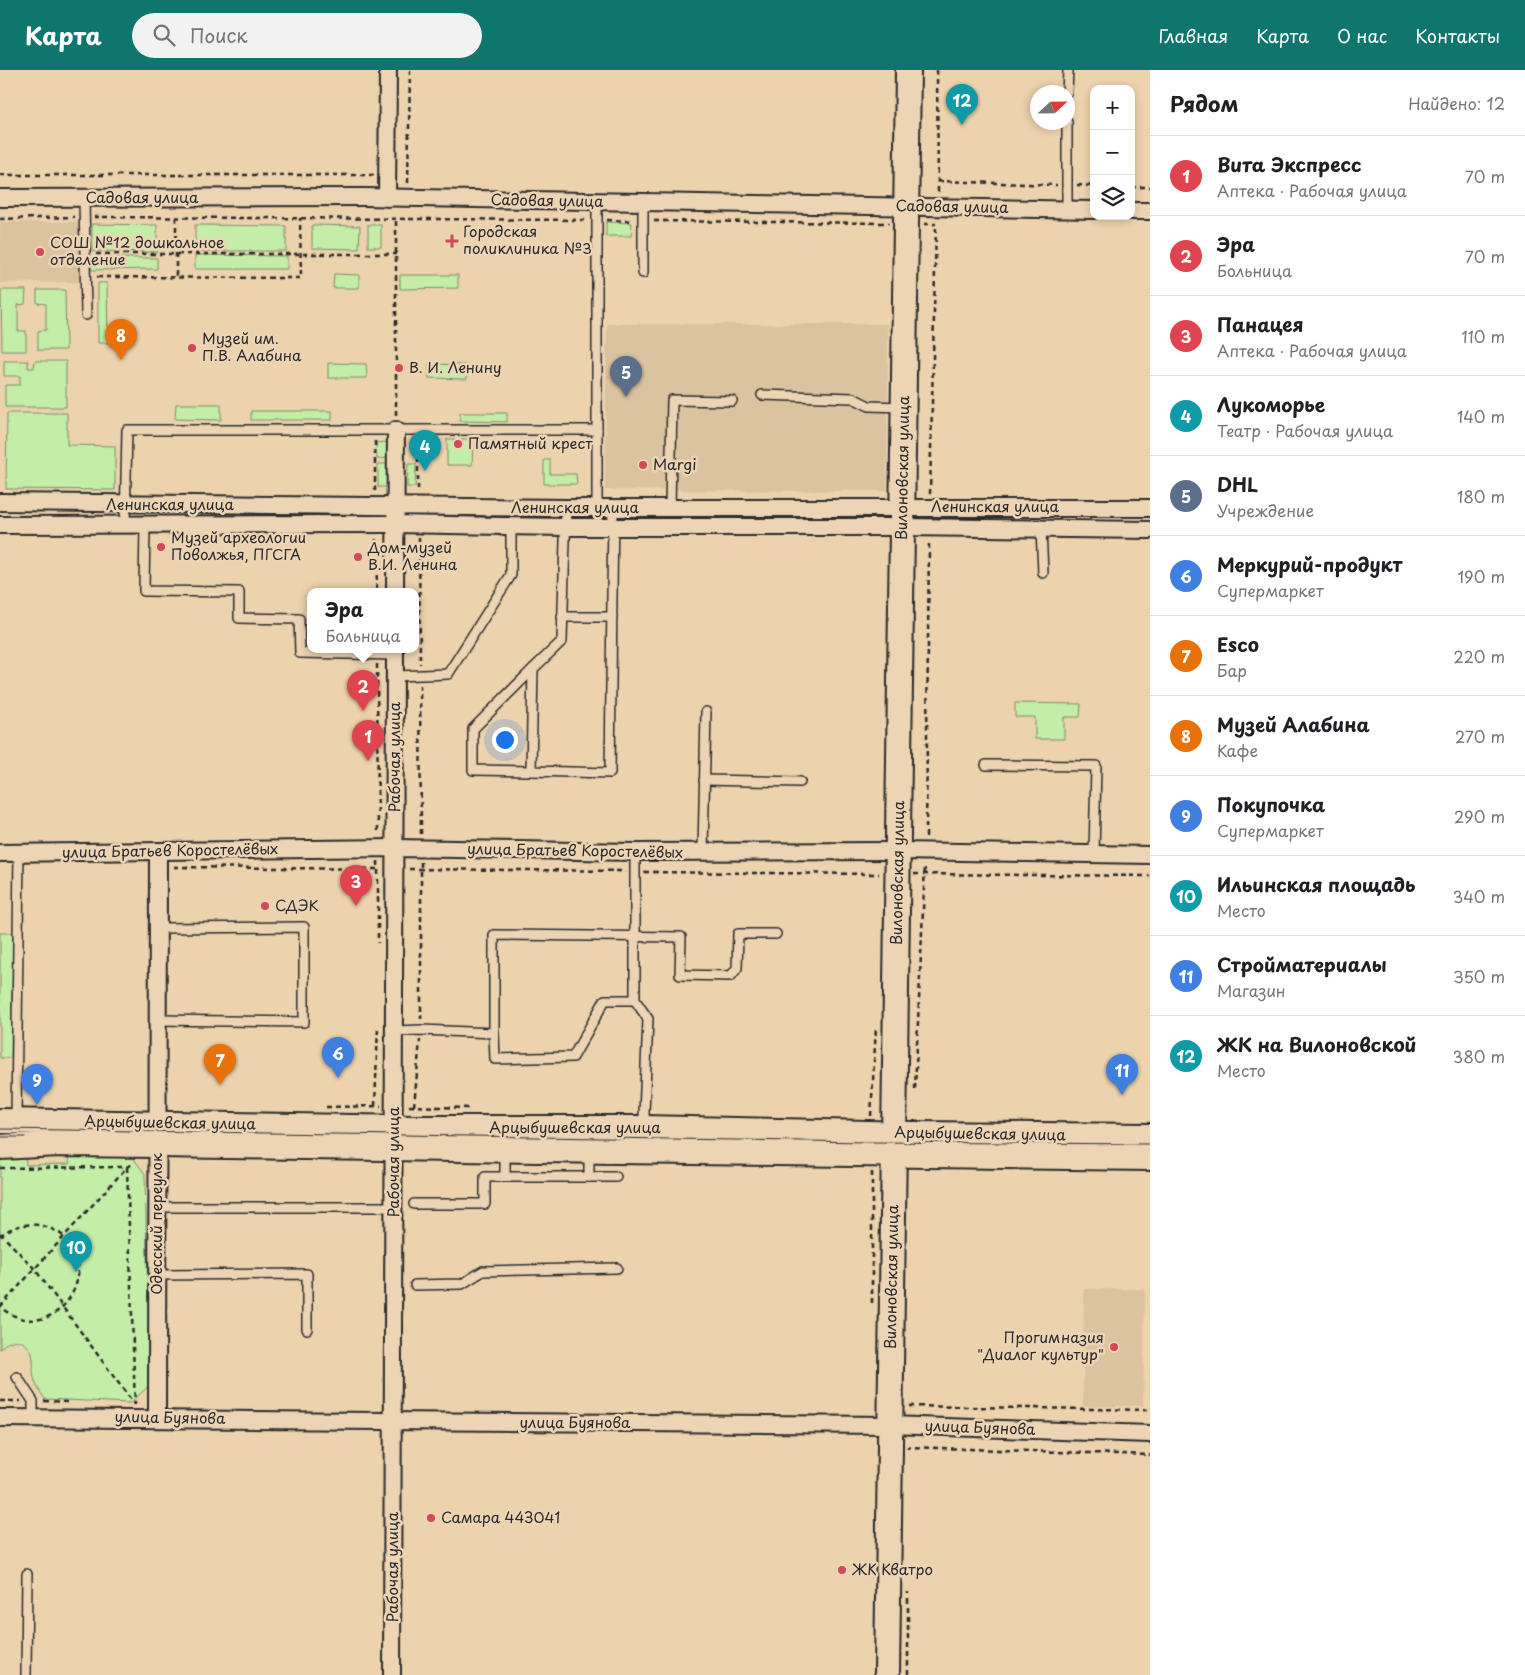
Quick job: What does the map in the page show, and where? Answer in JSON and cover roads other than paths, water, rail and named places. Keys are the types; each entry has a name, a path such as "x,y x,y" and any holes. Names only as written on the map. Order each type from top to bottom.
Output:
{"main road":[{"name":"Вилоновская улица","path":"887,1675 908,70"},
{"name":"Арцыбушевская улица","path":"8,1121 157,1134"},
{"name":"Арцыбушевская улица","path":"0,1147 59,1144 157,1134 645,1128 1150,1158"},
{"name":"Арцыбушевская улица","path":"393,1132 505,1149 589,1150 894,1144 1150,1136"}],"street":[{"path":"387,198 379,175 388,70"},
{"name":"Садовая улица","path":"0,198 364,197 597,201 907,216 937,206 1090,210"},
{"path":"1135,211 1150,211"},
{"path":"395,588 396,424"},
{"name":"Ленинская улица","path":"0,502 126,505 743,508 903,517 930,528 1150,530"},
{"name":"Ленинская улица","path":"0,525 396,524 565,527 743,527 903,517 930,507 1150,508"},
{"name":"Рабочая улица","path":"392,1675 395,653"},
{"name":"улица Братьев Коростелёвых","path":"0,853 19,852 158,859 395,848 703,852 898,863 926,852 1150,855"},
{"name":"Одесский переулок","path":"157,1418 158,859"},
{"name":"улица Буянова","path":"0,1418 157,1418 393,1422 891,1417 1150,1434"}],"lane":[{"path":"1068,70 1068,85"},
{"path":"1067,130 1067,209"},
{"path":"84,198 86,315"},
{"path":"566,508 562,641 474,729 472,770 610,773 613,527 605,508 597,430 597,201"},
{"path":"643,202 643,273"},
{"path":"762,395 853,398 869,406 904,406"},
{"path":"670,508 672,400 732,401"},
{"path":"125,525 127,430 396,424 597,430"},
{"path":"272,505 272,524"},
{"path":"719,508 719,527"},
{"path":"743,508 743,527"},
{"path":"145,524 144,590 239,592 239,618 299,620 300,653 386,653"},
{"path":"395,676 448,674 511,575 511,526"},
{"path":"1041,529 1043,573"},
{"path":"562,617 612,617"},
{"path":"531,771 533,669"},
{"path":"703,852 706,712"},
{"path":"986,765 1096,766 1094,854"},
{"path":"704,780 800,782"},
{"path":"8,1121 19,852"},
{"path":"635,852 635,1000 648,1018 645,1128"},
{"path":"158,928 304,927 304,1022 158,1020"},
{"path":"635,1000 604,1000 573,1057 495,1059 494,935 681,937 680,975 731,976 737,968 738,934 776,934"},
{"path":"394,1031 421,1030 494,1033"},
{"path":"505,1149 505,1177"},
{"path":"589,1150 589,1176"},
{"path":"414,1204 485,1204 485,1177 616,1176"},
{"path":"157,1207 394,1207"},
{"path":"415,1285 462,1284 483,1271 616,1268"},
{"path":"157,1275 307,1274 307,1329"},
{"path":"17,1377 33,1401 33,1418"},
{"path":"26,1675 27,1574"}],"tram line":[{"path":"0,1129 870,1142 1150,1144"},
{"path":"0,1137 25,1137"}],"place":[{"name":"ЖК на Вилоновской","path":"962,125"},
{"name":"Городская поликлиника №3","path":"452,241"},
{"name":"СОШ №12 дошкольное отделение","path":"40,252"},
{"name":"Музей им. П.В. Алабина","path":"192,348"},
{"name":"Музей Алабина","path":"121,360"},
{"name":"В. И. Ленину","path":"399,368"},
{"name":"DHL","path":"626,397"},
{"name":"Памятный крест","path":"458,444"},
{"name":"Margi","path":"643,465"},
{"name":"Лукоморье","path":"425,471"},
{"name":"Музей археологии Поволжья, ПГСГА","path":"161,547"},
{"name":"Дом-музей В.И. Ленина","path":"358,557"},
{"name":"Эра","path":"363,711"},
{"name":"Вита Экспресс","path":"368,761"},
{"name":"СДЭК","path":"265,906"},
{"name":"Панацея","path":"356,906"},
{"name":"Меркурий-продукт","path":"338,1078"},
{"name":"Esco","path":"220,1085"},
{"name":"Стройматериалы","path":"1122,1095"},
{"name":"Покупочка","path":"37,1105"},
{"name":"Ильинская площадь","path":"76,1272"},
{"name":"Прогимназия \"Диалог культур\"","path":"1114,1347"},
{"name":"Самара 443041","path":"431,1518"},
{"name":"ЖК Кватро","path":"842,1570"}]}
